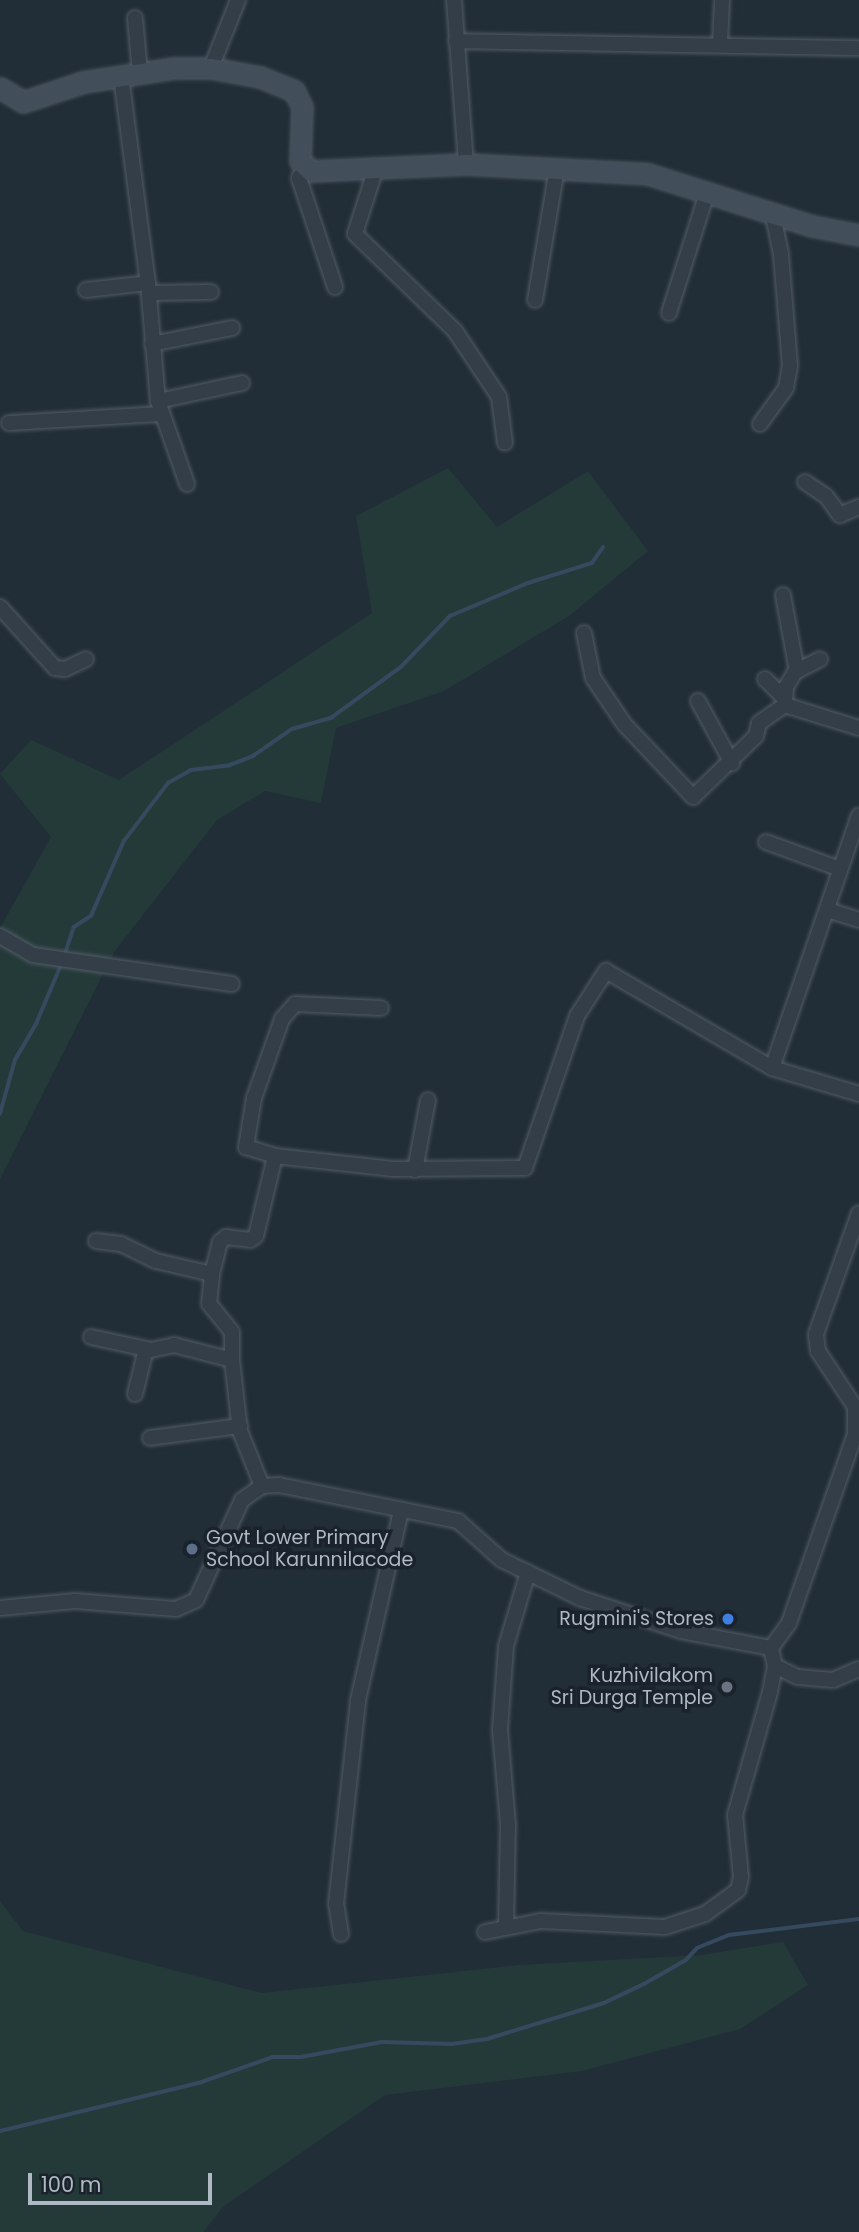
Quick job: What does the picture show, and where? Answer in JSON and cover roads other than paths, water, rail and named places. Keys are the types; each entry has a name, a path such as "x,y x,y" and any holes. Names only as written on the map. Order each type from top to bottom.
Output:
{"main road":[{"path":"0,88 23,102 130,74 211,68 260,77 294,91 302,107 300,161 305,168 316,173 467,164 648,174 772,211 812,226 859,234"}],"street":[{"path":"211,68 238,0"},
{"path":"454,0 467,164"},
{"path":"720,43 722,0"},
{"path":"135,18 130,74 159,408 187,484"},
{"path":"456,41 720,43 859,48"},
{"path":"305,168 299,178 335,287"},
{"path":"376,168 355,234 455,331 499,397 505,443"},
{"path":"535,300 557,168"},
{"path":"669,313 707,193"},
{"path":"760,424 786,388 790,366 781,254 772,211"},
{"path":"86,290 149,288 211,292"},
{"path":"152,344 232,328"},
{"path":"9,423 159,408 242,383"},
{"path":"805,482 826,496 840,515 859,507"},
{"path":"584,633 593,678 625,725 690,795 699,796 756,736 759,723 785,701 797,671 783,595"},
{"path":"0,607 55,668 65,669 86,659"},
{"path":"797,671 820,659"},
{"path":"765,679 785,701 859,727"},
{"path":"698,701 732,763"},
{"path":"772,1068 859,816"},
{"path":"766,842 842,863 859,862"},
{"path":"828,910 859,920"},
{"path":"0,936 33,954 232,984"},
{"path":"381,1007 295,1004 282,1019 247,1130 246,1147 275,1156 415,1170 525,1168 568,1038 598,978 606,971 772,1068 859,1094"},
{"path":"415,1170 428,1100"},
{"path":"262,1486 240,1426 232,1360 232,1332 209,1304 212,1274 220,1242 226,1237 250,1240 256,1236 275,1156"},
{"path":"485,1932 540,1921 665,1927 705,1914 732,1896 741,1877 735,1815 775,1666 771,1648 789,1623 855,1435 855,1407 818,1351 816,1334 859,1213"},
{"path":"96,1241 121,1244 156,1261 212,1274"},
{"path":"91,1337 145,1349 174,1345 232,1360"},
{"path":"135,1394 145,1349"},
{"path":"150,1438 240,1426"},
{"path":"0,1608 75,1601 176,1609 196,1600 242,1500 262,1486 279,1485 458,1521 502,1560 580,1598 681,1631 771,1648"},
{"path":"341,1934 336,1904 358,1700 401,1510"},
{"path":"506,1927 508,1825 500,1730 506,1646 528,1572"},
{"path":"775,1666 798,1677 834,1680 859,1669"}],"waterway":[{"path":"65,954 74,927 91,916 124,841 168,783 191,770 230,765 253,756 292,729 331,718 401,667 450,616 528,583 592,563 603,547"},
{"path":"0,1114 15,1060 36,1024 61,965"},
{"path":"0,2131 202,2082 273,2057 301,2057 382,2042 452,2044 487,2039 604,2003 686,1960 697,1948 729,1935 859,1919"}],"place":[{"name":"Govt Lower Primary School Karunnilacode","path":"192,1549"},
{"name":"Rugmini's Stores","path":"728,1619"},
{"name":"Kuzhivilakom Sri Durga Temple","path":"727,1687"}]}
